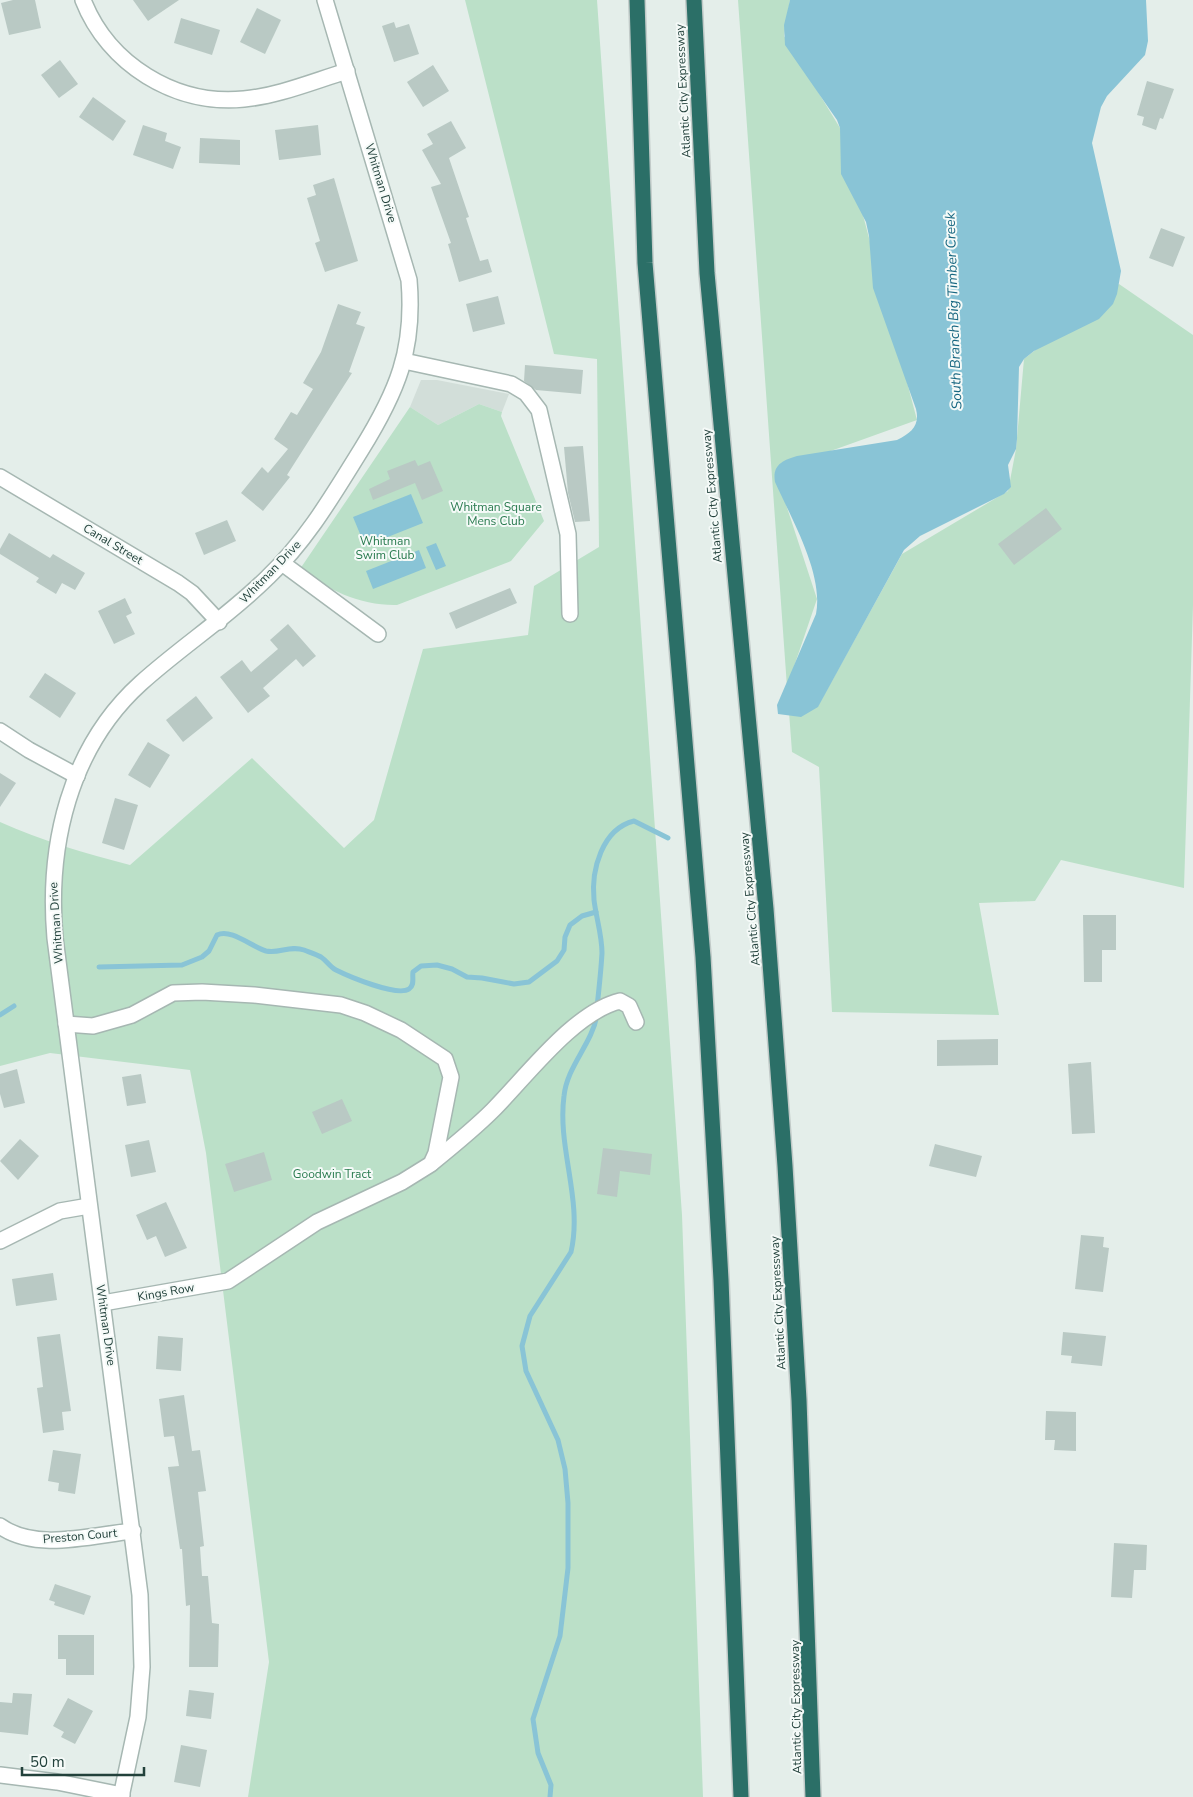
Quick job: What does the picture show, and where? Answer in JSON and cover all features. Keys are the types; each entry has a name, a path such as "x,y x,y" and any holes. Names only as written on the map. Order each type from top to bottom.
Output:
{"highway":[{"path":"637,0 645,263 703,957 722,1290 741,1797"},
{"name":"Atlantic City Expressway","path":"694,0 707,273 766,910 785,1166 800,1420 813,1797"}],"street":[{"path":"83,0 99,31 117,53 146,76 182,93 208,99 246,99 347,71"},
{"name":"Whitman Drive","path":"121,1796 138,1717 142,1666 140,1595 54,919 54,876 58,836 77,776 98,736 128,695 219,622 282,563 319,517 381,418 391,400 404,361 410,319 409,280 325,0"},
{"path":"404,361 511,384 526,393 539,410 568,534 570,614"},
{"name":"Canal Street","path":"0,477 178,583 192,593 219,622"},
{"path":"282,563 378,634"},
{"path":"0,731 29,750 77,776"},
{"path":"66,1024 93,1026 132,1015 174,993 202,992 254,995 340,1005 365,1013 401,1030 444,1059 451,1077 436,1153 431,1164"},
{"path":"431,1164 491,1112 562,1037 591,1014 611,1003 620,1002 629,1006 636,1022"},
{"name":"Kings Row","path":"103,1303 228,1281 317,1222 402,1182 431,1164"},
{"path":"0,1241 60,1211 89,1206"},
{"name":"Preston Court","path":"0,1526 20,1537 46,1541 133,1531"},
{"path":"0,1775 57,1782 121,1796"}],"shaded area":[{"path":"421,380 437,380 509,394 502,412 479,404 438,425 410,407"}],"green space":[{"name":"Goodwin Tract","path":"465,0 597,0 682,1215 703,1797 248,1797 269,1662 206,1153 190,1070 50,1053 0,1066 0,822 48,841 130,865 252,758 344,848 374,820 423,649 528,635 534,586 599,547 597,359 554,354"},
{"path":"738,0 790,0 784,36 840,128 917,420 775,471 817,599 787,687"},
{"path":"1119,284 1193,335 1193,605 1184,888 1061,860 1035,901 979,903 999,1015 832,1012 819,767 792,752 789,712 818,706 902,554 1008,491 1016,449 1024,359"},
{"path":"479,404 502,412 501,416 544,521 511,561 397,605 384,605 358,600 333,590 300,569 410,407 438,425"}],"water":[{"path":"790,0 1146,0 1148,41 1145,55 1107,96 1101,107 1092,143 1121,271 1117,294 1113,304 1099,319 1034,351 1024,359 1019,367 1016,449 1008,465 1011,487 1004,494 920,536 904,550 818,707 801,717 778,714 777,705 816,614 817,598 811,564 775,482 775,471 787,459 797,456 897,440 914,428 917,415 873,288 869,236 866,222 841,174 840,128 837,120 785,45 784,25"},
{"path":"411,494 423,523 365,546 353,517"},
{"path":"436,543 446,566 436,570 426,547"},
{"path":"419,550 426,568 373,589 366,571"}],"building":[{"path":"13,0 35,0 41,28 9,35 1,3"},
{"path":"133,0 179,0 148,21"},
{"path":"257,8 281,20 265,54 240,42"},
{"path":"181,18 220,30 212,55 174,43"},
{"path":"394,22 396,28 409,24 419,54 394,62 382,26"},
{"path":"60,60 78,84 59,98 41,75"},
{"path":"433,65 449,91 423,107 407,82"},
{"path":"1147,81 1174,89 1163,119 1160,118 1156,130 1142,125 1144,117 1137,115"},
{"path":"93,97 126,121 113,141 79,117"},
{"path":"451,121 466,148 449,158 469,217 466,218 480,261 488,259 492,272 459,282 448,244 451,243 431,187 441,184 422,150 433,144 427,134"},
{"path":"143,125 167,133 165,141 181,147 173,169 133,155"},
{"path":"318,125 321,155 279,160 275,130"},
{"path":"200,138 240,140 240,165 199,163"},
{"path":"334,178 358,261 325,272 315,243 320,241 307,198 316,195 313,185"},
{"path":"1161,228 1185,237 1173,267 1149,258"},
{"path":"498,296 505,324 473,332 466,304"},
{"path":"338,304 361,312 356,324 365,327 349,372 352,373 287,475 290,477 263,511 241,493 262,467 268,473 288,449 274,439 291,412 297,415 313,389 303,383 321,352"},
{"path":"525,365 583,370 581,394 536,390 524,381"},
{"path":"583,446 590,521 575,522 568,493 564,447"},
{"path":"415,460 418,466 430,461 443,491 422,500 415,483 373,500 369,489 390,479 387,471"},
{"path":"1046,508 1062,529 1014,565 998,544"},
{"path":"227,520 236,541 204,555 195,533"},
{"path":"9,533 50,558 53,554 85,573 75,590 62,583 56,594 36,582 39,578 0,554 0,549"},
{"path":"510,588 517,603 456,629 449,613"},
{"path":"125,598 132,613 126,616 135,634 114,644 98,611"},
{"path":"288,624 316,656 303,667 296,659 263,688 270,696 248,713 220,677 242,660 251,672 278,649 270,640"},
{"path":"45,673 76,693 60,718 29,697"},
{"path":"196,696 213,718 183,742 166,720"},
{"path":"148,742 170,755 150,788 128,775"},
{"path":"0,773 16,783 0,807"},
{"path":"115,798 138,805 124,850 102,843"},
{"path":"1083,915 1116,915 1116,950 1102,950 1102,982 1084,982"},
{"path":"998,1039 998,1065 937,1066 937,1040"},
{"path":"1091,1062 1095,1133 1072,1134 1068,1064"},
{"path":"17,1069 25,1103 4,1108 0,1094 0,1074"},
{"path":"141,1074 146,1103 127,1106 122,1077"},
{"path":"342,1099 352,1121 322,1134 312,1112"},
{"path":"20,1139 39,1156 18,1180 0,1161"},
{"path":"149,1140 156,1172 131,1177 125,1145"},
{"path":"935,1144 982,1156 976,1177 929,1166"},
{"path":"603,1148 652,1154 650,1175 620,1171 617,1197 597,1194"},
{"path":"264,1152 272,1180 234,1192 225,1164"},
{"path":"166,1202 187,1248 165,1257 156,1236 147,1240 136,1215"},
{"path":"1081,1235 1104,1237 1103,1247 1109,1248 1103,1292 1075,1289"},
{"path":"53,1273 57,1300 16,1306 12,1279"},
{"path":"1063,1332 1106,1336 1102,1366 1071,1363 1072,1356 1061,1355"},
{"path":"60,1334 71,1411 62,1412 64,1430 43,1433 37,1388 43,1387 37,1337"},
{"path":"158,1336 183,1338 181,1371 156,1369"},
{"path":"184,1395 192,1451 200,1450 206,1491 198,1492 204,1546 200,1547 202,1576 208,1576 212,1623 219,1624 218,1667 189,1667 190,1605 186,1606 182,1549 180,1549 168,1467 179,1466 174,1436 164,1437 159,1399"},
{"path":"1046,1411 1076,1412 1076,1451 1054,1450 1055,1440 1045,1440"},
{"path":"53,1450 81,1454 75,1494 58,1491 59,1483 48,1481"},
{"path":"1114,1543 1147,1545 1146,1570 1134,1570 1132,1598 1111,1597"},
{"path":"55,1584 91,1596 84,1615 54,1605 55,1602 49,1600"},
{"path":"58,1635 94,1635 94,1675 66,1675 66,1659 58,1659"},
{"path":"189,1690 214,1693 211,1719 186,1716"},
{"path":"13,1693 32,1694 28,1735 0,1732 0,1702 12,1703"},
{"path":"68,1698 93,1711 75,1744 61,1737 64,1732 53,1726"},
{"path":"181,1745 207,1750 200,1787 174,1782"}],"waterway":[{"name":"South Branch Big Timber Creek","path":"597,1007 602,953 594,900 594,876 601,852 614,832 623,825 634,821 668,838"},
{"path":"99,967 182,965 202,957 209,951 217,935 229,934 266,951 271,952 294,948 304,950 321,957 334,969 342,973 372,985 394,990 403,991 409,989 413,983 413,972 421,966 437,965 452,969 467,977 514,984 529,982 557,961 564,950 565,937 570,925 582,916 596,912"},
{"path":"0,1015 14,1006"},
{"name":"South Branch Big Timber Creek","path":"550,1797 551,1785 538,1753 533,1719 560,1636 568,1568 568,1503 565,1469 558,1440 526,1371 522,1346 530,1316 571,1252 574,1213 564,1135 564,1096 574,1065 590,1036 597,1015"}],"park label":[{"name":"Whitman Square Mens Club","path":"496,514"},
{"name":"Whitman Swim Club","path":"385,548"}]}
